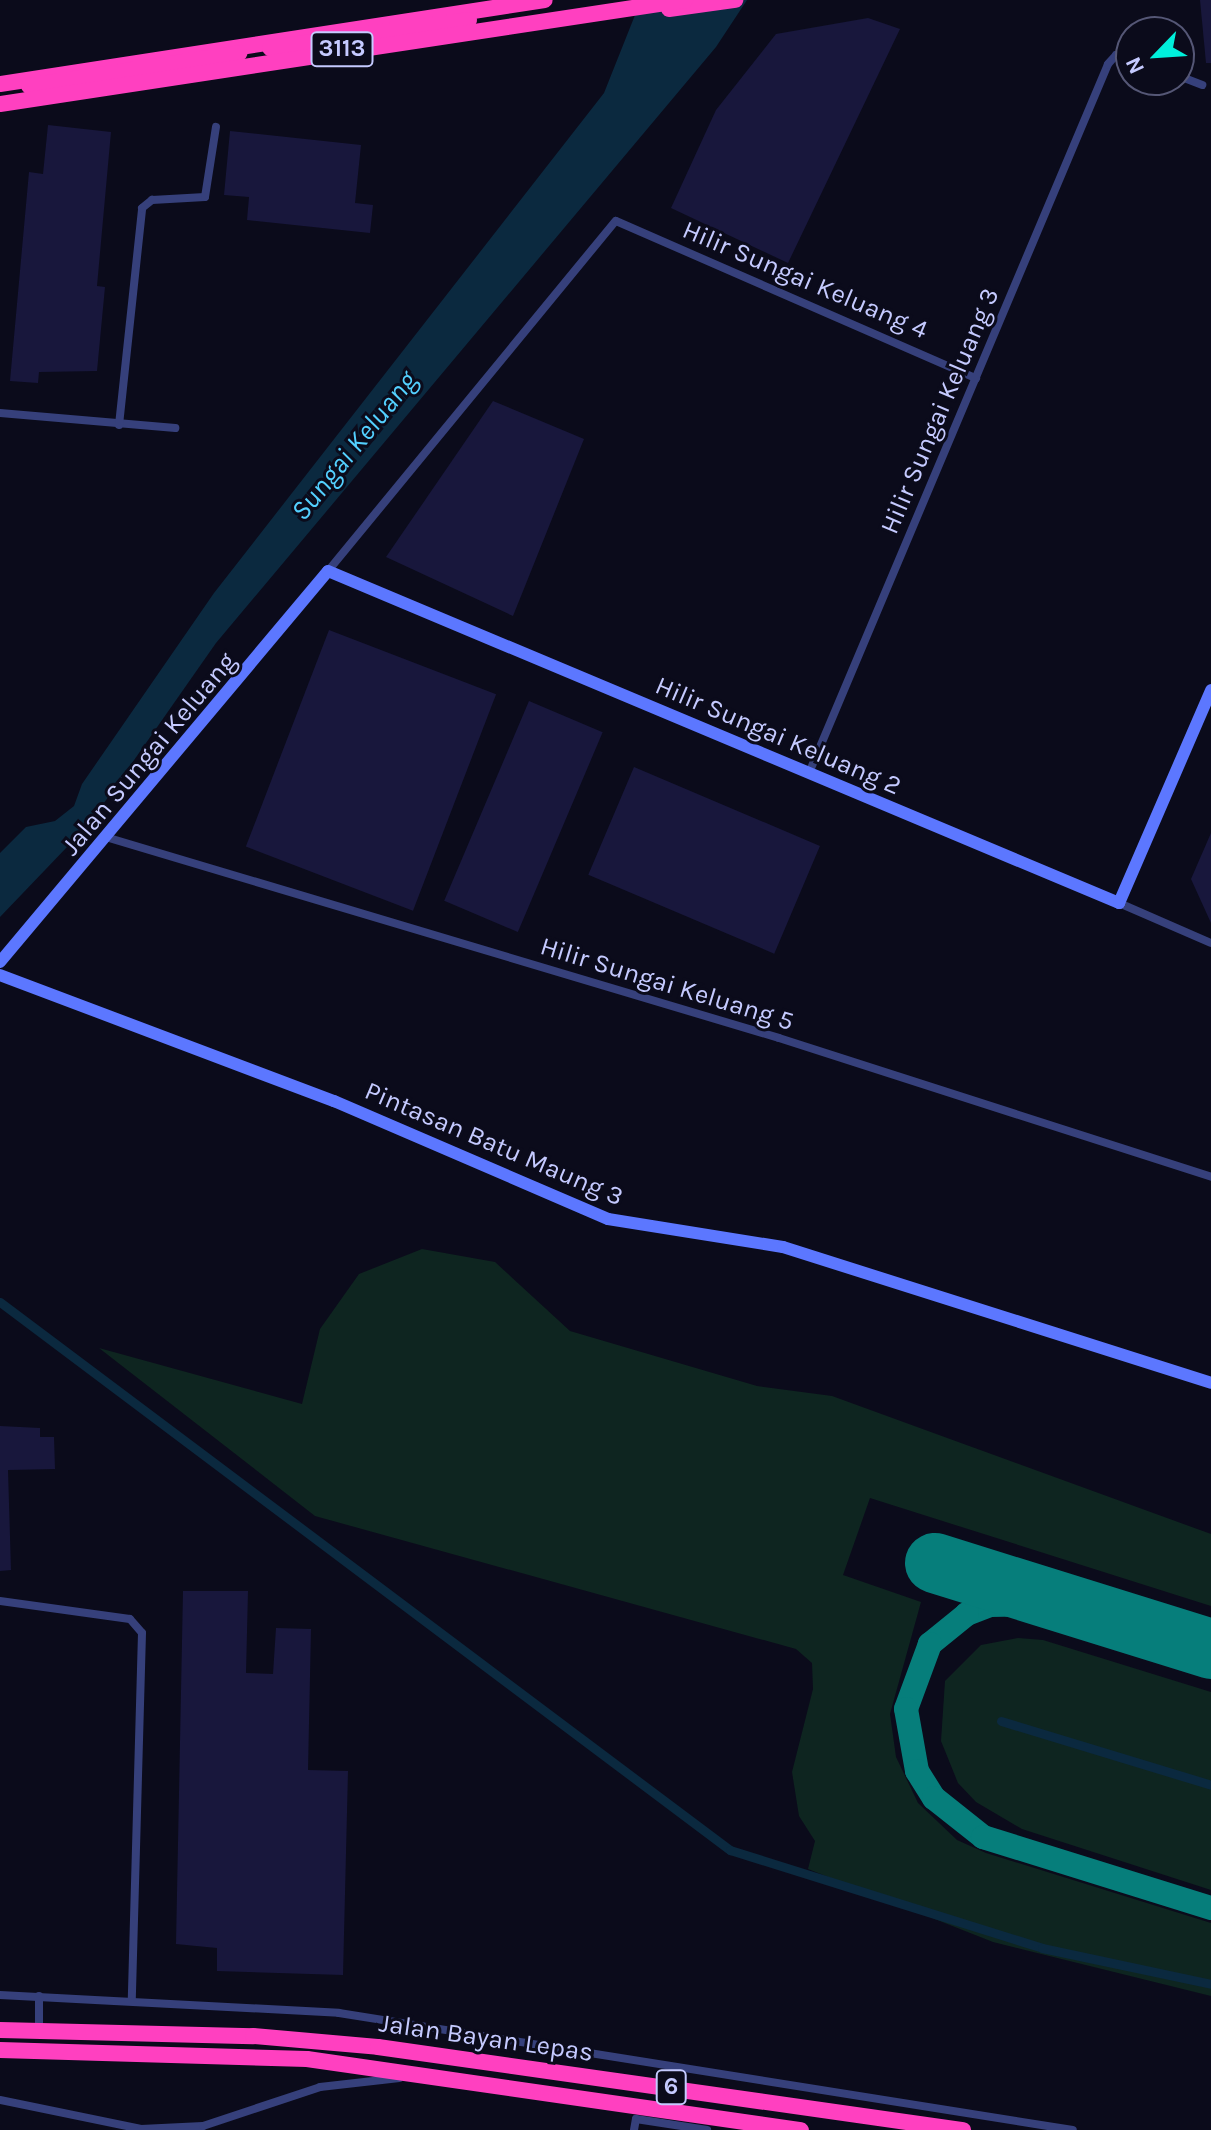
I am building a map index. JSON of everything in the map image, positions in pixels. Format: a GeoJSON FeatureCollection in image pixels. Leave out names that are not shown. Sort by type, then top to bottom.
{"type":"FeatureCollection","features":[{"type":"Feature","properties":{"kind":"highway","name":"3113"},"geometry":{"type":"LineString","coordinates":[[0,84],[60,72],[545,0]]}},
{"type":"Feature","properties":{"kind":"highway","name":"3113"},"geometry":{"type":"LineString","coordinates":[[0,93],[609,0]]}},
{"type":"Feature","properties":{"kind":"highway","name":"3113"},"geometry":{"type":"LineString","coordinates":[[0,104],[685,0]]}},
{"type":"Feature","properties":{"kind":"highway","name":"3113"},"geometry":{"type":"LineString","coordinates":[[0,112],[67,98],[735,0]]}},
{"type":"Feature","properties":{"kind":"highway"},"geometry":{"type":"LineString","coordinates":[[60,72],[52,86],[67,98]]}},
{"type":"Feature","properties":{"kind":"highway","name":"Jalan Bayan Lepas"},"geometry":{"type":"LineString","coordinates":[[0,2030],[378,2047],[963,2130]]}},
{"type":"Feature","properties":{"kind":"highway","name":"Jalan Bayan Lepas"},"geometry":{"type":"LineString","coordinates":[[0,2050],[213,2052],[427,2073],[801,2130]]}},
{"type":"Feature","properties":{"kind":"highway"},"geometry":{"type":"LineString","coordinates":[[874,2115],[890,2130]]}},
{"type":"Feature","properties":{"kind":"street","name":"Hilir Sungai Keluang 3"},"geometry":{"type":"LineString","coordinates":[[809,773],[1108,64],[1115,56]]}},
{"type":"Feature","properties":{"kind":"street"},"geometry":{"type":"LineString","coordinates":[[1195,82],[1202,85]]}},
{"type":"Feature","properties":{"kind":"street"},"geometry":{"type":"LineString","coordinates":[[119,425],[142,208],[152,200],[205,197],[216,127]]}},
{"type":"Feature","properties":{"kind":"street","name":"Hilir Sungai Keluang 4"},"geometry":{"type":"LineString","coordinates":[[328,571],[616,221],[976,378]]}},
{"type":"Feature","properties":{"kind":"street"},"geometry":{"type":"LineString","coordinates":[[0,413],[175,428]]}},
{"type":"Feature","properties":{"kind":"street","name":"Hilir Sungai Keluang 2"},"geometry":{"type":"LineString","coordinates":[[328,571],[1211,943]]}},
{"type":"Feature","properties":{"kind":"street","name":"Jalan Sungai Keluang"},"geometry":{"type":"LineString","coordinates":[[0,962],[109,838],[328,571]]}},
{"type":"Feature","properties":{"kind":"street"},"geometry":{"type":"LineString","coordinates":[[1119,903],[1211,690]]}},
{"type":"Feature","properties":{"kind":"street","name":"Hilir Sungai Keluang 5"},"geometry":{"type":"LineString","coordinates":[[109,838],[779,1038],[1211,1177]]}},
{"type":"Feature","properties":{"kind":"street","name":"Pintasan Batu Maung 3"},"geometry":{"type":"LineString","coordinates":[[0,975],[334,1101],[608,1219],[783,1247],[1211,1383]]}},
{"type":"Feature","properties":{"kind":"street"},"geometry":{"type":"LineString","coordinates":[[0,1601],[130,1619],[142,1633],[132,1999]]}},
{"type":"Feature","properties":{"kind":"street"},"geometry":{"type":"LineString","coordinates":[[0,1995],[132,1999],[339,2013],[1073,2130]]}},
{"type":"Feature","properties":{"kind":"street"},"geometry":{"type":"LineString","coordinates":[[39,1996],[39,2031]]}},
{"type":"Feature","properties":{"kind":"street"},"geometry":{"type":"LineString","coordinates":[[0,2100],[141,2129],[203,2126],[320,2087],[427,2073]]}},
{"type":"Feature","properties":{"kind":"street"},"geometry":{"type":"LineString","coordinates":[[634,2130],[636,2119],[707,2130]]}},
{"type":"Feature","properties":{"kind":"green space"},"geometry":{"type":"Polygon","coordinates":[[[422,1249],[495,1262],[570,1331],[757,1386],[832,1396],[1211,1534],[1211,1606],[870,1498],[843,1575],[921,1602],[890,1714],[896,1757],[918,1803],[957,1840],[986,1853],[1211,1923],[1211,1996],[993,1942],[808,1869],[815,1841],[799,1816],[792,1772],[813,1689],[812,1663],[796,1649],[315,1516],[99,1348],[302,1404],[320,1329],[359,1274],[422,1249]]]}},
{"type":"Feature","properties":{"kind":"green space"},"geometry":{"type":"Polygon","coordinates":[[[1018,1638],[1043,1640],[1211,1692],[1211,1890],[1022,1829],[976,1802],[958,1783],[941,1741],[945,1681],[981,1645],[1018,1638]]]}},
{"type":"Feature","properties":{"kind":"water","name":"Sungai Keluang"},"geometry":{"type":"Polygon","coordinates":[[[641,0],[747,0],[716,47],[216,643],[90,823],[0,917],[0,853],[26,827],[55,821],[74,806],[82,784],[214,593],[604,93],[641,0]]]}},
{"type":"Feature","properties":{"kind":"building"},"geometry":{"type":"Polygon","coordinates":[[[1200,0],[1211,0],[1211,63],[1206,63],[1200,0]]]}},
{"type":"Feature","properties":{"kind":"building"},"geometry":{"type":"Polygon","coordinates":[[[868,18],[900,29],[788,263],[671,208],[716,110],[776,34],[868,18]]]}},
{"type":"Feature","properties":{"kind":"building"},"geometry":{"type":"Polygon","coordinates":[[[48,125],[111,132],[97,286],[105,287],[97,371],[39,372],[38,383],[10,381],[29,172],[43,174],[48,125]]]}},
{"type":"Feature","properties":{"kind":"building"},"geometry":{"type":"Polygon","coordinates":[[[230,131],[361,145],[355,203],[373,205],[370,233],[247,220],[249,197],[224,195],[230,131]]]}},
{"type":"Feature","properties":{"kind":"building"},"geometry":{"type":"Polygon","coordinates":[[[493,401],[584,439],[513,616],[386,557],[493,401]]]}},
{"type":"Feature","properties":{"kind":"building"},"geometry":{"type":"Polygon","coordinates":[[[329,630],[496,694],[413,911],[246,847],[329,630]]]}},
{"type":"Feature","properties":{"kind":"building"},"geometry":{"type":"Polygon","coordinates":[[[529,701],[603,732],[518,932],[444,901],[529,701]]]}},
{"type":"Feature","properties":{"kind":"building"},"geometry":{"type":"Polygon","coordinates":[[[634,767],[820,846],[774,954],[588,875],[634,767]]]}},
{"type":"Feature","properties":{"kind":"building"},"geometry":{"type":"Polygon","coordinates":[[[1211,833],[1211,923],[1191,879],[1211,833]]]}},
{"type":"Feature","properties":{"kind":"building"},"geometry":{"type":"Polygon","coordinates":[[[0,1426],[40,1428],[40,1437],[54,1437],[55,1469],[8,1470],[11,1570],[0,1571],[0,1426]]]}},
{"type":"Feature","properties":{"kind":"building"},"geometry":{"type":"Polygon","coordinates":[[[183,1591],[248,1591],[246,1673],[273,1674],[276,1628],[311,1629],[308,1770],[348,1771],[343,1975],[217,1971],[217,1948],[176,1944],[183,1591]]]}},
{"type":"Feature","properties":{"kind":"waterway"},"geometry":{"type":"LineString","coordinates":[[0,1302],[730,1850],[1042,1948],[1211,1984]]}},
{"type":"Feature","properties":{"kind":"waterway"},"geometry":{"type":"LineString","coordinates":[[1001,1721],[1211,1785]]}},
{"type":"Feature","properties":{"kind":"taxiway"},"geometry":{"type":"LineString","coordinates":[[1069,1604],[990,1605],[967,1614],[930,1644],[906,1709],[917,1771],[934,1798],[983,1837],[1211,1908]]}},
{"type":"Feature","properties":{"kind":"runway"},"geometry":{"type":"LineString","coordinates":[[935,1563],[1211,1649]]}}]}
